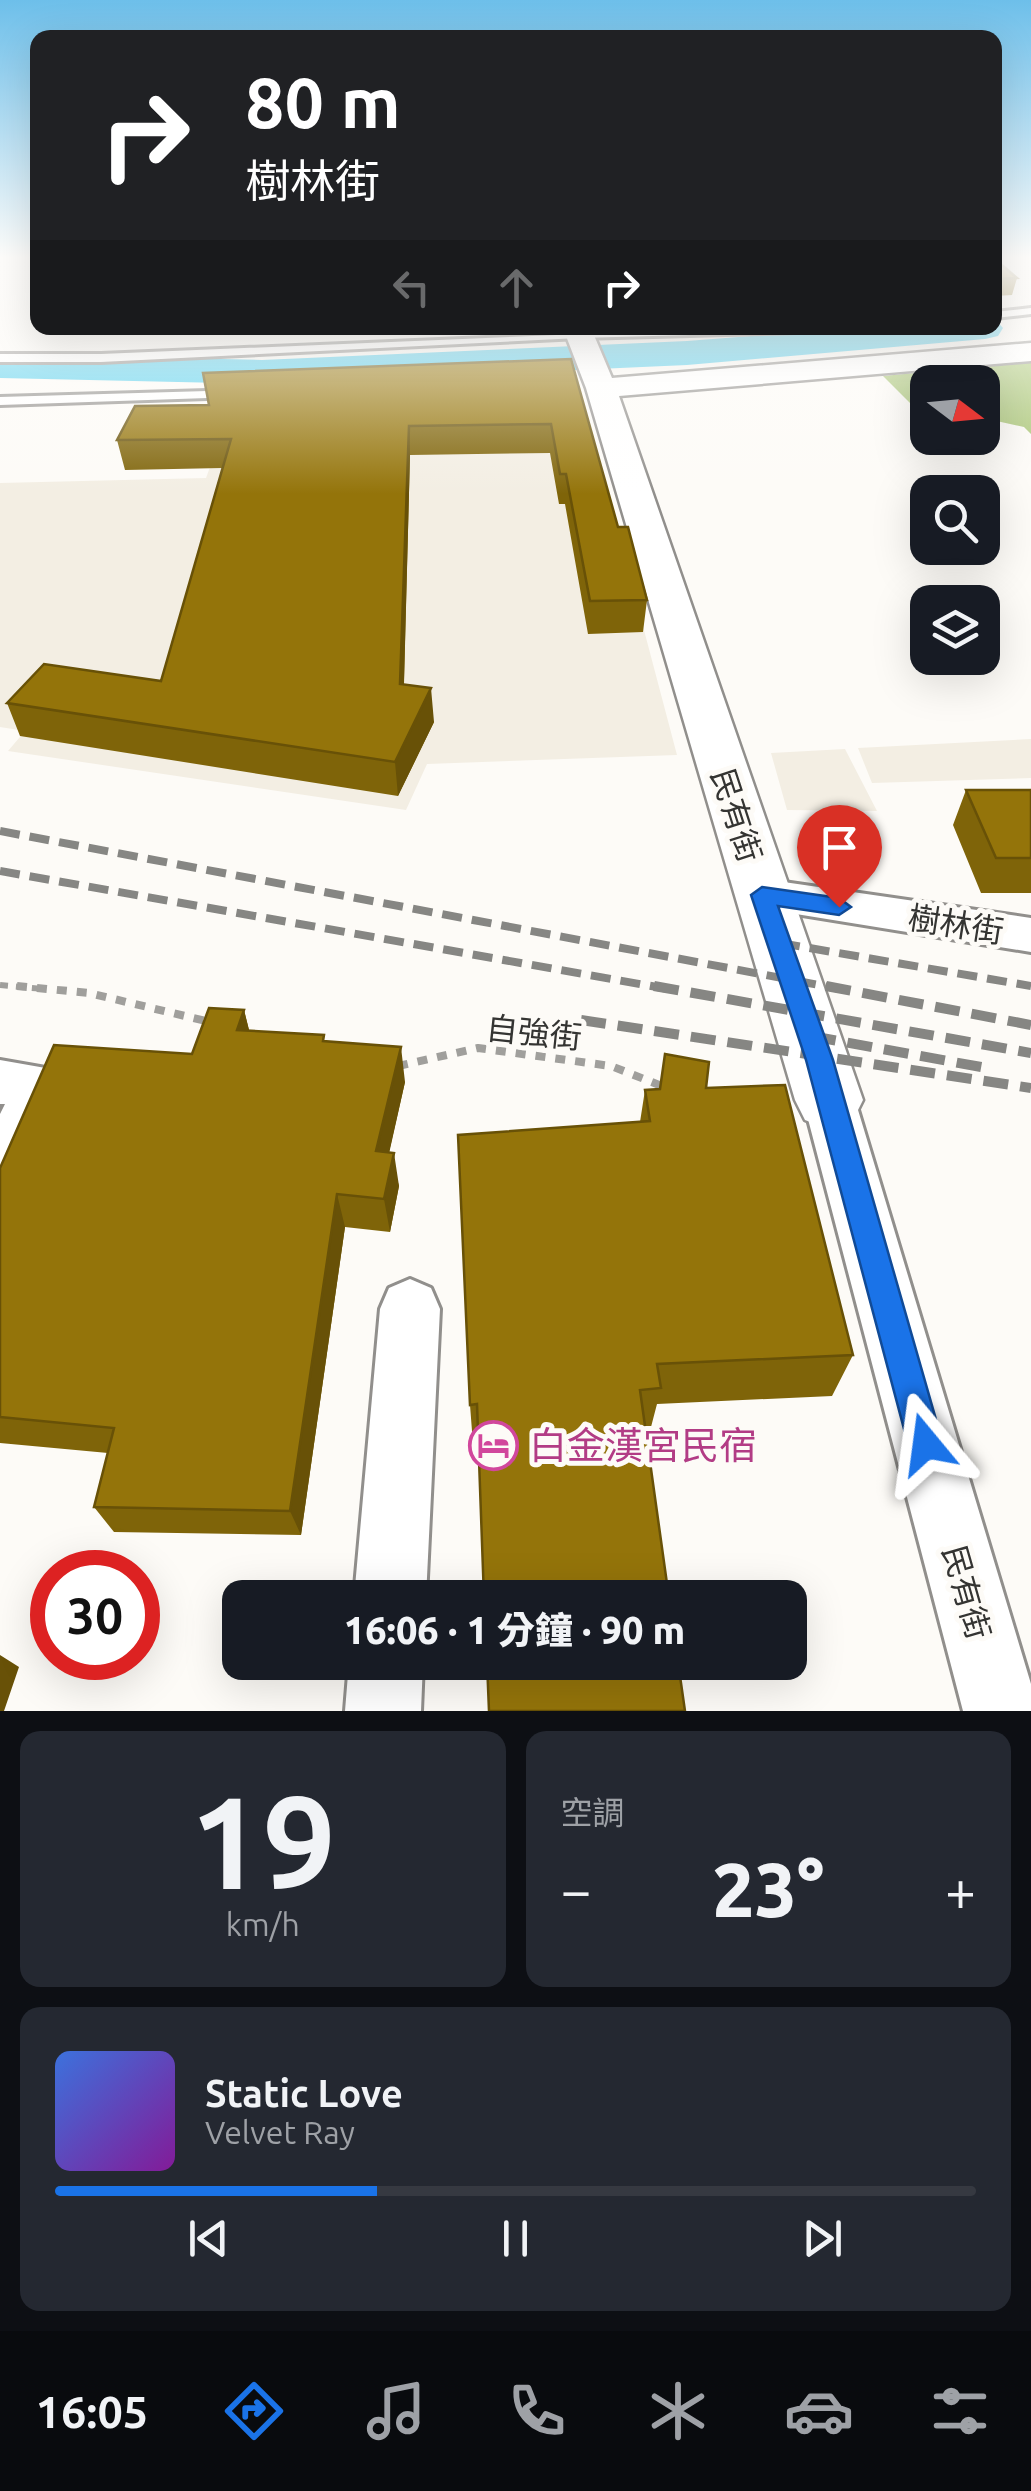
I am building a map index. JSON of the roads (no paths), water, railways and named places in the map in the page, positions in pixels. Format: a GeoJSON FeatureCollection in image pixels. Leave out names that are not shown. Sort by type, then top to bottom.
{"type":"FeatureCollection","features":[{"type":"Feature","properties":{"kind":"street"},"geometry":{"type":"LineString","coordinates":[[585,359],[1031,352]]}},
{"type":"Feature","properties":{"kind":"street","name":"民有街"},"geometry":{"type":"LineString","coordinates":[[585,359],[829,1100],[1001,1711]]}},
{"type":"Feature","properties":{"kind":"street","name":"樹林街"},"geometry":{"type":"LineString","coordinates":[[762,895],[1031,936]]}},
{"type":"Feature","properties":{"kind":"street"},"geometry":{"type":"LineString","coordinates":[[0,1176],[20,1083]]}},
{"type":"Feature","properties":{"kind":"street"},"geometry":{"type":"LineString","coordinates":[[391,1580],[410,1309]]}},
{"type":"Feature","properties":{"kind":"street"},"geometry":{"type":"LineString","coordinates":[[383,1711],[385,1680]]}},
{"type":"Feature","properties":{"kind":"lane"},"geometry":{"type":"LineString","coordinates":[[0,358],[585,359],[776,335]]}},
{"type":"Feature","properties":{"kind":"lane"},"geometry":{"type":"LineString","coordinates":[[0,401],[256,392]]}},
{"type":"Feature","properties":{"kind":"waterway"},"geometry":{"type":"LineString","coordinates":[[0,366],[262,372],[687,353],[902,335]]}},
{"type":"Feature","properties":{"kind":"railway"},"geometry":{"type":"LineString","coordinates":[[0,831],[840,989]]}},
{"type":"Feature","properties":{"kind":"railway"},"geometry":{"type":"LineString","coordinates":[[0,871],[668,989]]}},
{"type":"Feature","properties":{"kind":"railway"},"geometry":{"type":"LineString","coordinates":[[780,943],[1031,986]]}},
{"type":"Feature","properties":{"kind":"railway"},"geometry":{"type":"LineString","coordinates":[[654,986],[1031,1053]]}},
{"type":"Feature","properties":{"kind":"railway"},"geometry":{"type":"LineString","coordinates":[[826,986],[1031,1025]]}},
{"type":"Feature","properties":{"kind":"railway"},"geometry":{"type":"LineString","coordinates":[[581,1020],[1031,1088]]}},
{"type":"Feature","properties":{"kind":"railway"},"geometry":{"type":"LineString","coordinates":[[811,1036],[992,1069]]}},
{"type":"Feature","properties":{"kind":"place","name":"白金漢宮民宿"},"geometry":{"type":"Point","coordinates":[494,1445]}}]}
